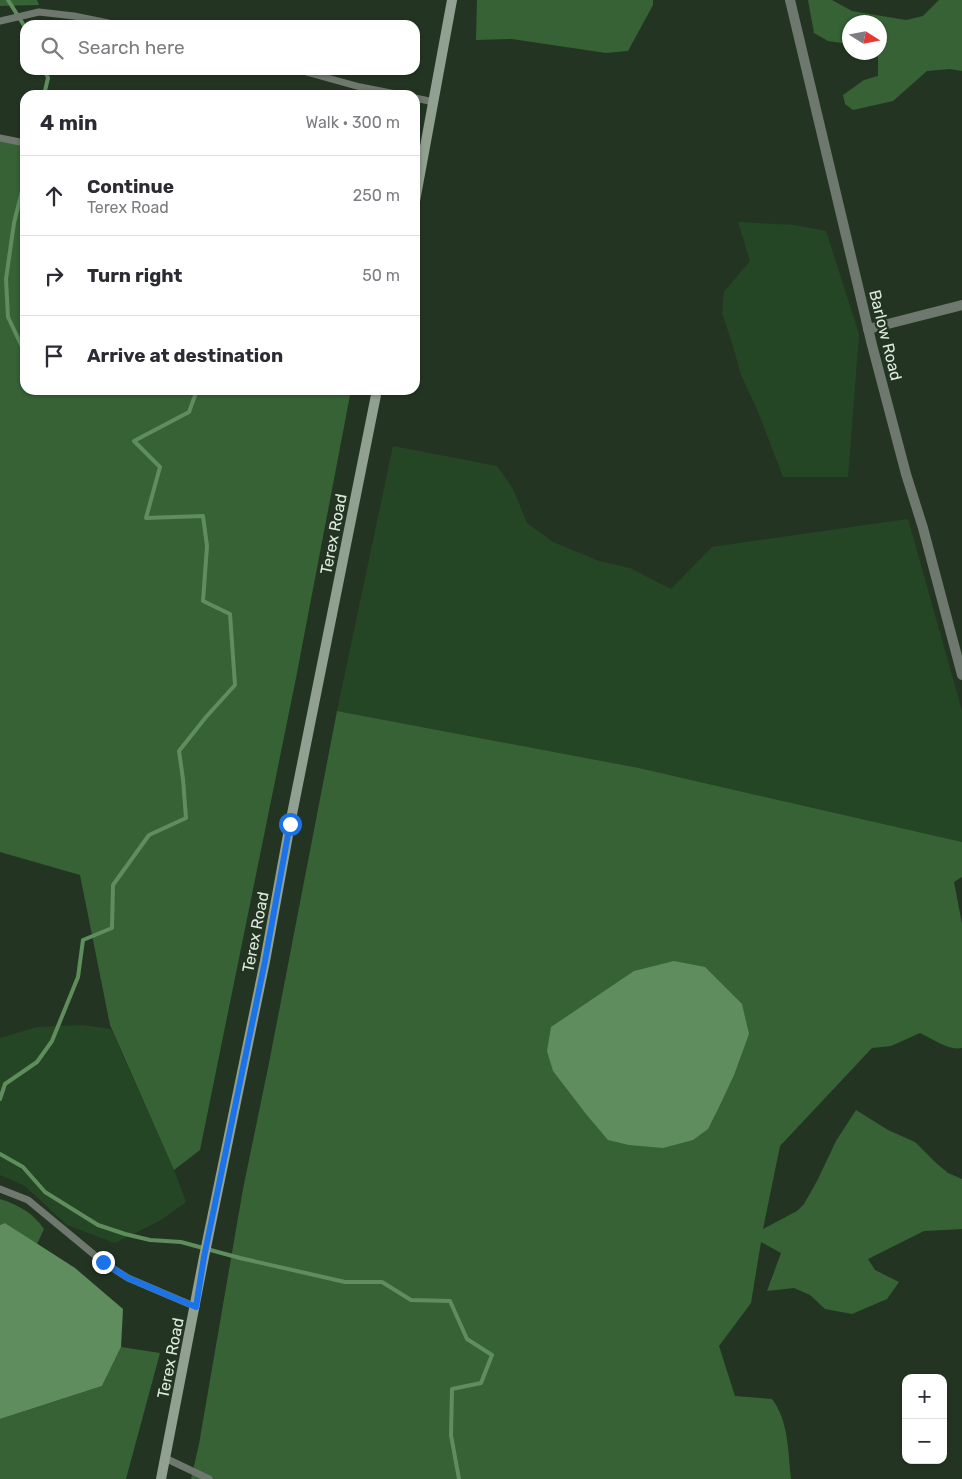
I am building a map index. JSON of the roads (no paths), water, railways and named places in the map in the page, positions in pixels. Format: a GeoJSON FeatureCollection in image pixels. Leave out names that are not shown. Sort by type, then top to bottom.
{"type":"FeatureCollection","features":[{"type":"Feature","properties":{"kind":"main road"},"geometry":{"type":"LineString","coordinates":[[420,174],[452,0]]}},
{"type":"Feature","properties":{"kind":"main road","name":"Terex Road"},"geometry":{"type":"LineString","coordinates":[[161,1479],[377,395]]}},
{"type":"Feature","properties":{"kind":"street","name":"Barlow Road"},"geometry":{"type":"LineString","coordinates":[[790,0],[868,329],[962,675]]}},
{"type":"Feature","properties":{"kind":"street"},"geometry":{"type":"LineString","coordinates":[[868,329],[962,305]]}},
{"type":"Feature","properties":{"kind":"lane"},"geometry":{"type":"LineString","coordinates":[[0,21],[39,12],[94,20]]}},
{"type":"Feature","properties":{"kind":"lane"},"geometry":{"type":"LineString","coordinates":[[316,75],[372,90]]}},
{"type":"Feature","properties":{"kind":"lane"},"geometry":{"type":"LineString","coordinates":[[420,99],[434,102]]}},
{"type":"Feature","properties":{"kind":"lane"},"geometry":{"type":"LineString","coordinates":[[0,138],[20,142]]}},
{"type":"Feature","properties":{"kind":"lane"},"geometry":{"type":"LineString","coordinates":[[0,1189],[28,1200],[103,1262],[128,1278],[196,1307]]}},
{"type":"Feature","properties":{"kind":"lane"},"geometry":{"type":"LineString","coordinates":[[165,1458],[209,1479]]}},
{"type":"Feature","properties":{"kind":"waterway"},"geometry":{"type":"LineString","coordinates":[[8,0],[21,20]]}},
{"type":"Feature","properties":{"kind":"waterway"},"geometry":{"type":"LineString","coordinates":[[45,90],[47,75]]}},
{"type":"Feature","properties":{"kind":"waterway"},"geometry":{"type":"LineString","coordinates":[[20,199],[14,223],[6,279],[8,317],[20,342]]}},
{"type":"Feature","properties":{"kind":"waterway"},"geometry":{"type":"LineString","coordinates":[[0,1099],[5,1084],[37,1062],[52,1041],[78,977],[83,940],[112,928],[113,885],[149,835],[186,818],[179,751],[235,685],[230,614],[203,601],[207,546],[203,516],[146,518],[160,467],[134,441],[189,412],[195,395]]}},
{"type":"Feature","properties":{"kind":"waterway"},"geometry":{"type":"LineString","coordinates":[[0,1154],[23,1167],[45,1192],[98,1225],[125,1234],[150,1240],[181,1242],[240,1258],[345,1282],[382,1282],[411,1300],[450,1301],[467,1339],[492,1355],[481,1383],[452,1389],[451,1435],[459,1479]]}}]}
